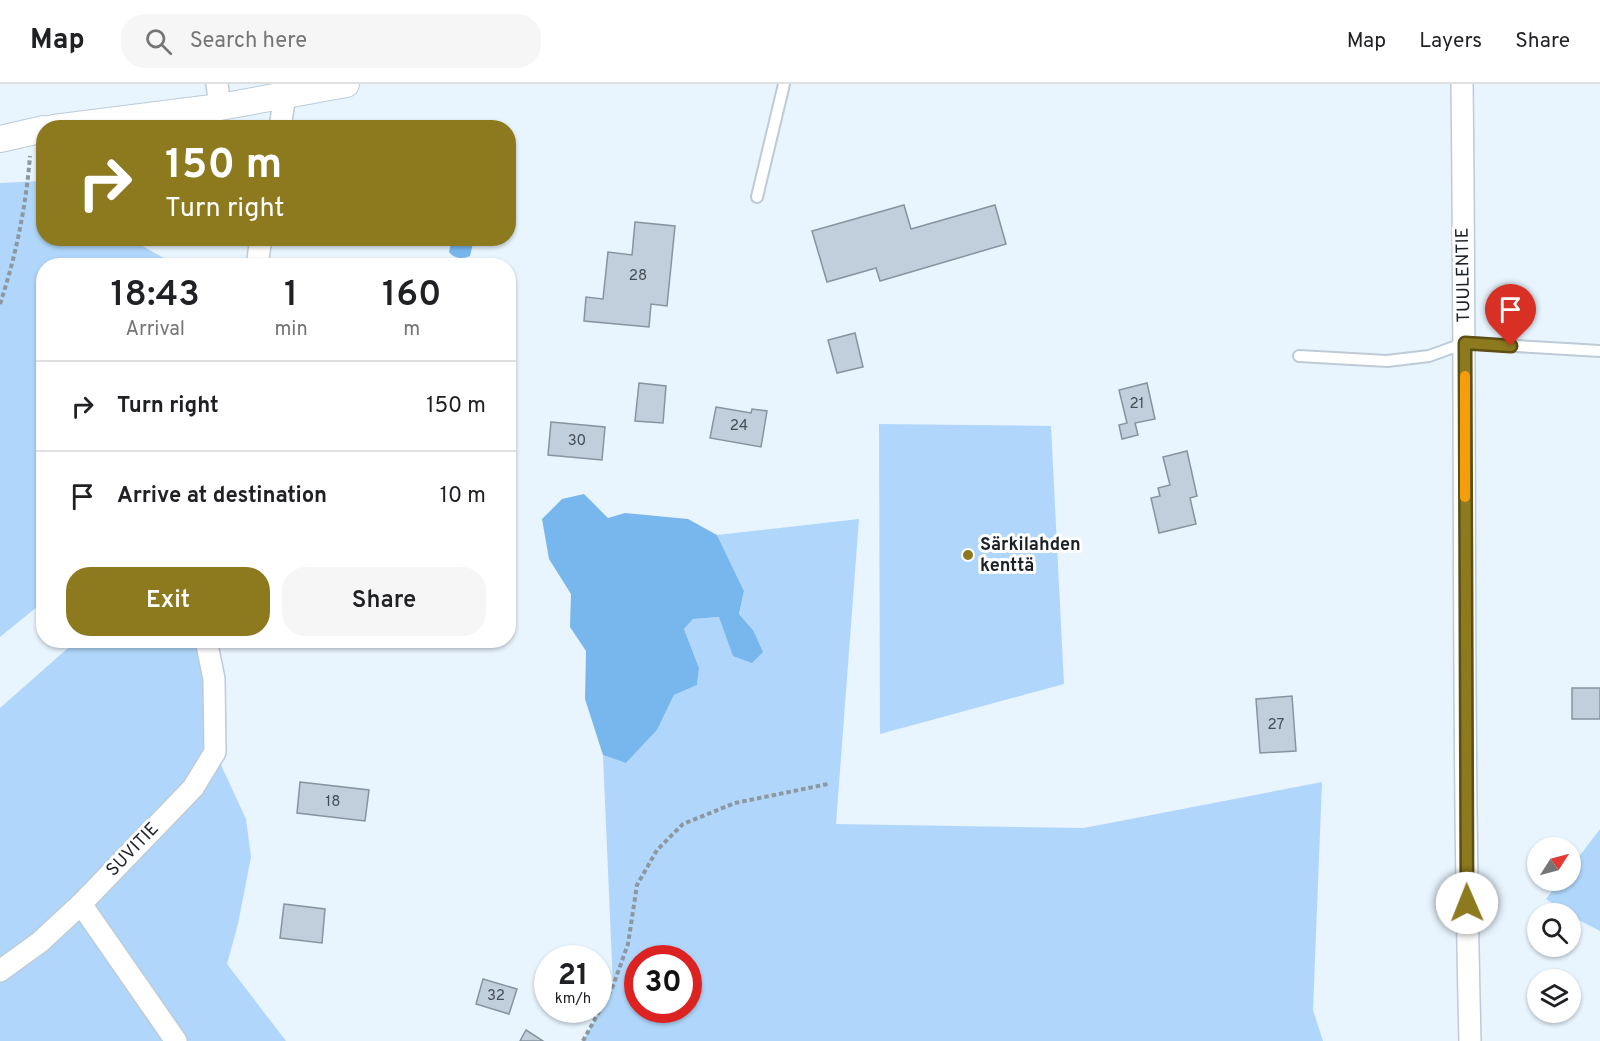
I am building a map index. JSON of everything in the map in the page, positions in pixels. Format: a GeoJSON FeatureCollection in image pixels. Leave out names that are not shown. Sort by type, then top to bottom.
{"type":"FeatureCollection","features":[{"type":"Feature","properties":{"kind":"street"},"geometry":{"type":"LineString","coordinates":[[93,120],[219,95],[285,94],[346,84]]}},
{"type":"Feature","properties":{"kind":"street","name":"TUULENTIE"},"geometry":{"type":"LineString","coordinates":[[1462,84],[1470,1041]]}},
{"type":"Feature","properties":{"kind":"street"},"geometry":{"type":"LineString","coordinates":[[280,120],[285,94]]}},
{"type":"Feature","properties":{"kind":"street"},"geometry":{"type":"LineString","coordinates":[[0,139],[36,131]]}},
{"type":"Feature","properties":{"kind":"street","name":"SUVITIE"},"geometry":{"type":"LineString","coordinates":[[0,971],[40,942],[81,904],[193,788],[215,752],[214,679],[208,648]]}},
{"type":"Feature","properties":{"kind":"street"},"geometry":{"type":"LineString","coordinates":[[81,904],[176,1041]]}},
{"type":"Feature","properties":{"kind":"lane"},"geometry":{"type":"LineString","coordinates":[[757,198],[784,84]]}},
{"type":"Feature","properties":{"kind":"lane"},"geometry":{"type":"LineString","coordinates":[[1299,356],[1387,361],[1428,356],[1465,343],[1600,351]]}},
{"type":"Feature","properties":{"kind":"path"},"geometry":{"type":"LineString","coordinates":[[0,304],[13,266],[28,182],[36,154]]}},
{"type":"Feature","properties":{"kind":"path"},"geometry":{"type":"LineString","coordinates":[[583,1041],[613,986],[628,944],[637,885],[657,849],[683,824],[735,803],[828,784]]}},
{"type":"Feature","properties":{"kind":"shaded area"},"geometry":{"type":"Polygon","coordinates":[[[36,181],[36,246],[142,246],[164,258],[36,258],[36,608],[0,637],[0,183],[36,181]]]}},
{"type":"Feature","properties":{"kind":"shaded area"},"geometry":{"type":"Polygon","coordinates":[[[450,246],[472,246],[470,256],[464,258],[453,256],[449,252],[450,246]]]}},
{"type":"Feature","properties":{"kind":"shaded area","name":"Särkilahden kenttä"},"geometry":{"type":"Polygon","coordinates":[[[879,424],[1051,426],[1064,684],[880,734],[879,424]]]}},
{"type":"Feature","properties":{"kind":"shaded area"},"geometry":{"type":"Polygon","coordinates":[[[584,494],[608,518],[625,513],[688,519],[717,535],[744,591],[739,614],[753,630],[763,652],[752,663],[733,656],[719,617],[693,619],[684,629],[699,668],[697,685],[674,695],[657,730],[626,763],[603,755],[585,699],[586,651],[570,627],[571,594],[549,559],[542,519],[562,499],[584,494]]]}},
{"type":"Feature","properties":{"kind":"shaded area"},"geometry":{"type":"Polygon","coordinates":[[[859,519],[836,824],[1084,828],[1322,782],[1313,1010],[1323,1041],[583,1041],[593,1023],[612,1023],[612,945],[603,755],[626,763],[657,730],[674,695],[697,685],[699,668],[684,629],[693,619],[719,617],[753,630],[739,614],[744,591],[717,535],[859,519]]]}},
{"type":"Feature","properties":{"kind":"shaded area"},"geometry":{"type":"Polygon","coordinates":[[[68,648],[207,648],[215,752],[246,819],[251,857],[238,924],[227,964],[286,1041],[0,1041],[0,708],[68,648]]]}},
{"type":"Feature","properties":{"kind":"shaded area"},"geometry":{"type":"Polygon","coordinates":[[[1600,829],[1600,931],[1581,921],[1581,903],[1552,903],[1546,899],[1552,891],[1581,891],[1581,854],[1600,829]]]}},
{"type":"Feature","properties":{"kind":"building"},"geometry":{"type":"Polygon","coordinates":[[[904,205],[911,229],[995,205],[1006,244],[880,281],[876,268],[827,282],[812,231],[904,205]]]}},
{"type":"Feature","properties":{"kind":"building"},"geometry":{"type":"Polygon","coordinates":[[[635,222],[675,226],[667,306],[651,304],[649,327],[584,321],[586,297],[603,299],[608,252],[632,255],[635,222]]]}},
{"type":"Feature","properties":{"kind":"building"},"geometry":{"type":"Polygon","coordinates":[[[855,333],[863,367],[837,373],[828,340],[855,333]]]}},
{"type":"Feature","properties":{"kind":"building"},"geometry":{"type":"Polygon","coordinates":[[[639,383],[666,386],[663,423],[635,421],[639,383]]]}},
{"type":"Feature","properties":{"kind":"building"},"geometry":{"type":"Polygon","coordinates":[[[1147,383],[1155,419],[1135,423],[1138,435],[1122,439],[1119,425],[1127,423],[1119,390],[1147,383]]]}},
{"type":"Feature","properties":{"kind":"building"},"geometry":{"type":"Polygon","coordinates":[[[716,407],[751,413],[752,409],[767,411],[761,447],[710,438],[716,407]]]}},
{"type":"Feature","properties":{"kind":"building"},"geometry":{"type":"Polygon","coordinates":[[[551,422],[605,427],[602,460],[548,455],[551,422]]]}},
{"type":"Feature","properties":{"kind":"building"},"geometry":{"type":"Polygon","coordinates":[[[1187,451],[1197,496],[1190,498],[1196,524],[1159,533],[1151,498],[1160,496],[1158,488],[1170,485],[1163,457],[1187,451]]]}},
{"type":"Feature","properties":{"kind":"building"},"geometry":{"type":"Polygon","coordinates":[[[1572,688],[1600,688],[1600,719],[1572,719],[1572,688]]]}},
{"type":"Feature","properties":{"kind":"building"},"geometry":{"type":"Polygon","coordinates":[[[1292,696],[1296,751],[1260,753],[1256,699],[1292,696]]]}},
{"type":"Feature","properties":{"kind":"building"},"geometry":{"type":"Polygon","coordinates":[[[300,782],[369,790],[365,821],[297,813],[300,782]]]}},
{"type":"Feature","properties":{"kind":"building"},"geometry":{"type":"Polygon","coordinates":[[[284,904],[325,909],[322,943],[280,938],[284,904]]]}},
{"type":"Feature","properties":{"kind":"building"},"geometry":{"type":"Polygon","coordinates":[[[483,979],[517,989],[509,1014],[476,1004],[483,979]]]}},
{"type":"Feature","properties":{"kind":"building"},"geometry":{"type":"Polygon","coordinates":[[[526,1030],[543,1041],[520,1041],[526,1030]]]}},
{"type":"Feature","properties":{"kind":"slow traffic"},"geometry":{"type":"LineString","coordinates":[[1465,376],[1465,497]]}},
{"type":"Feature","properties":{"kind":"place","name":"Särkilahden kenttä"},"geometry":{"type":"Point","coordinates":[968,555]}},
{"type":"Feature","properties":{"kind":"route"},"geometry":{"type":"LineString","coordinates":[[1467,903],[1465,343],[1511,346]]}}]}
